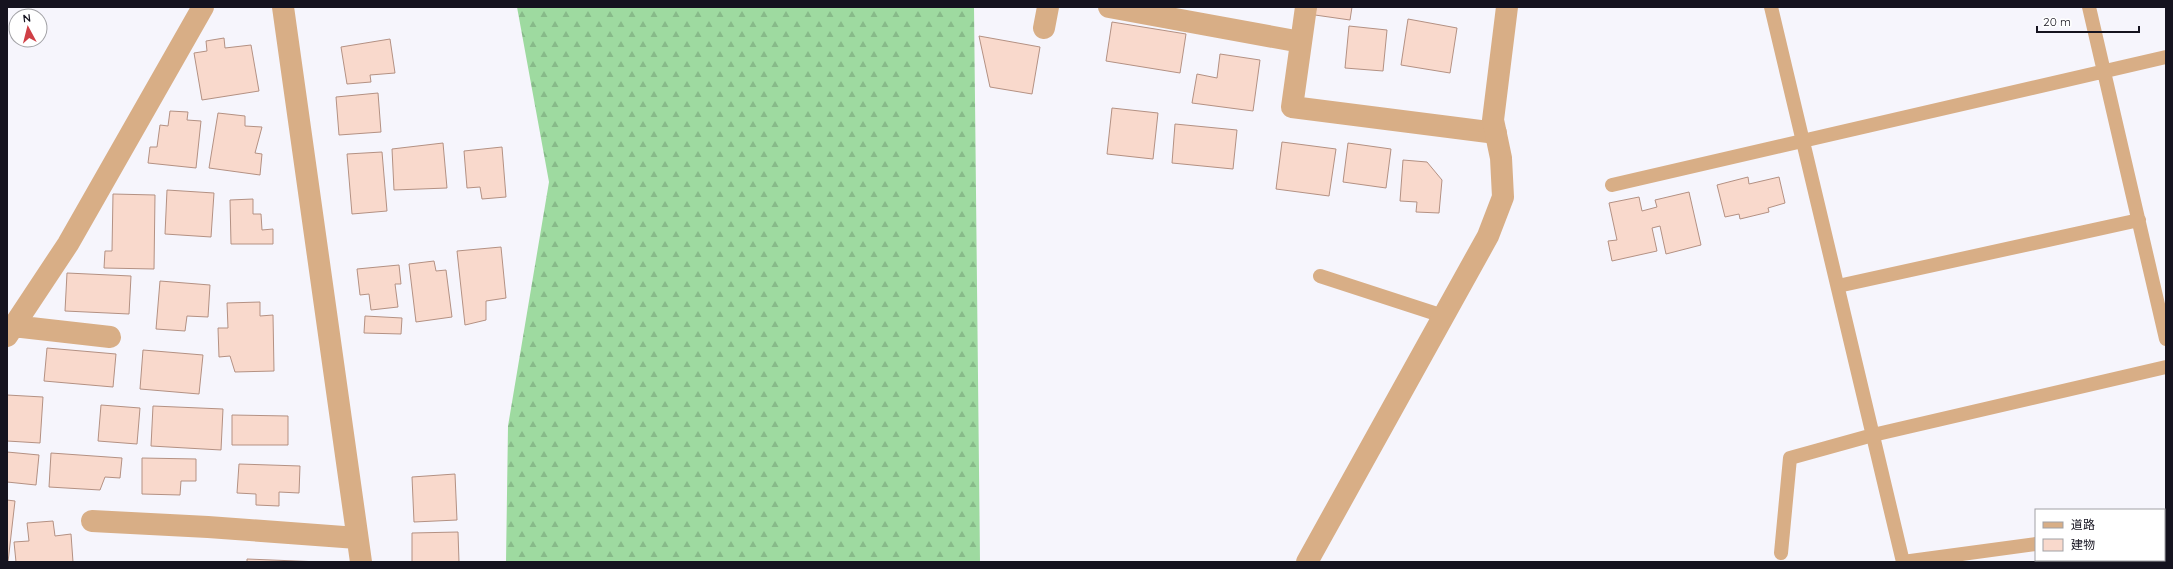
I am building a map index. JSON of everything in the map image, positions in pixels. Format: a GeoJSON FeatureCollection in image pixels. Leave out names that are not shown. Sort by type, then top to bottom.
{"type":"FeatureCollection","features":[{"type":"Feature","properties":{"kind":"street"},"geometry":{"type":"LineString","coordinates":[[10,331],[68,244],[203,7]]}},
{"type":"Feature","properties":{"kind":"street"},"geometry":{"type":"LineString","coordinates":[[283,7],[361,562]]}},
{"type":"Feature","properties":{"kind":"street"},"geometry":{"type":"LineString","coordinates":[[1109,7],[1301,42]]}},
{"type":"Feature","properties":{"kind":"street"},"geometry":{"type":"LineString","coordinates":[[1306,7],[1292,107],[1496,133]]}},
{"type":"Feature","properties":{"kind":"street"},"geometry":{"type":"LineString","coordinates":[[1307,562],[1488,236],[1504,197],[1502,158],[1493,120],[1507,7]]}},
{"type":"Feature","properties":{"kind":"street"},"geometry":{"type":"LineString","coordinates":[[10,331],[110,336]]}},
{"type":"Feature","properties":{"kind":"street"},"geometry":{"type":"LineString","coordinates":[[92,521],[208,527],[358,538]]}},
{"type":"Feature","properties":{"kind":"lane"},"geometry":{"type":"LineString","coordinates":[[1771,7],[1903,562],[2035,544]]}},
{"type":"Feature","properties":{"kind":"lane"},"geometry":{"type":"LineString","coordinates":[[2089,7],[2166,340]]}},
{"type":"Feature","properties":{"kind":"lane"},"geometry":{"type":"LineString","coordinates":[[1612,185],[2166,57]]}},
{"type":"Feature","properties":{"kind":"lane"},"geometry":{"type":"LineString","coordinates":[[1838,286],[2139,220]]}},
{"type":"Feature","properties":{"kind":"lane"},"geometry":{"type":"LineString","coordinates":[[1320,276],[1443,316]]}},
{"type":"Feature","properties":{"kind":"lane"},"geometry":{"type":"LineString","coordinates":[[1782,553],[1790,458],[1873,435],[2166,367]]}},
{"type":"Feature","properties":{"kind":"green space"},"geometry":{"type":"Polygon","coordinates":[[[517,7],[974,7],[980,562],[506,562],[508,426],[549,182],[517,7]]]}},
{"type":"Feature","properties":{"kind":"building"},"geometry":{"type":"Polygon","coordinates":[[[1316,7],[1352,7],[1350,20],[1315,15],[1316,7]]]}},
{"type":"Feature","properties":{"kind":"building"},"geometry":{"type":"Polygon","coordinates":[[[1408,19],[1457,28],[1450,73],[1401,65],[1408,19]]]}},
{"type":"Feature","properties":{"kind":"building"},"geometry":{"type":"Polygon","coordinates":[[[1112,22],[1186,34],[1180,73],[1106,61],[1112,22]]]}},
{"type":"Feature","properties":{"kind":"building"},"geometry":{"type":"Polygon","coordinates":[[[1349,26],[1387,30],[1383,71],[1345,68],[1349,26]]]}},
{"type":"Feature","properties":{"kind":"building"},"geometry":{"type":"Polygon","coordinates":[[[979,36],[1040,47],[1032,94],[990,87],[979,36]]]}},
{"type":"Feature","properties":{"kind":"building"},"geometry":{"type":"Polygon","coordinates":[[[224,38],[225,48],[251,45],[259,91],[202,100],[194,53],[207,51],[206,41],[224,38]]]}},
{"type":"Feature","properties":{"kind":"building"},"geometry":{"type":"Polygon","coordinates":[[[390,39],[395,73],[370,75],[371,82],[347,84],[341,47],[390,39]]]}},
{"type":"Feature","properties":{"kind":"building"},"geometry":{"type":"Polygon","coordinates":[[[1220,54],[1260,60],[1253,111],[1192,103],[1197,74],[1217,78],[1220,54]]]}},
{"type":"Feature","properties":{"kind":"building"},"geometry":{"type":"Polygon","coordinates":[[[378,93],[381,132],[339,135],[336,97],[378,93]]]}},
{"type":"Feature","properties":{"kind":"building"},"geometry":{"type":"Polygon","coordinates":[[[1112,108],[1158,113],[1153,159],[1107,154],[1112,108]]]}},
{"type":"Feature","properties":{"kind":"building"},"geometry":{"type":"Polygon","coordinates":[[[170,111],[188,112],[187,120],[201,121],[196,168],[148,163],[150,147],[157,147],[160,125],[168,126],[170,111]]]}},
{"type":"Feature","properties":{"kind":"building"},"geometry":{"type":"Polygon","coordinates":[[[218,113],[245,116],[245,126],[262,127],[255,153],[262,154],[260,175],[209,168],[218,113]]]}},
{"type":"Feature","properties":{"kind":"building"},"geometry":{"type":"Polygon","coordinates":[[[1175,124],[1237,130],[1233,169],[1172,163],[1175,124]]]}},
{"type":"Feature","properties":{"kind":"building"},"geometry":{"type":"Polygon","coordinates":[[[1282,142],[1336,149],[1329,196],[1276,189],[1282,142]]]}},
{"type":"Feature","properties":{"kind":"building"},"geometry":{"type":"Polygon","coordinates":[[[443,143],[447,188],[394,190],[392,149],[443,143]]]}},
{"type":"Feature","properties":{"kind":"building"},"geometry":{"type":"Polygon","coordinates":[[[1348,143],[1391,149],[1386,188],[1343,182],[1348,143]]]}},
{"type":"Feature","properties":{"kind":"building"},"geometry":{"type":"Polygon","coordinates":[[[502,147],[506,197],[482,199],[480,187],[467,188],[464,151],[502,147]]]}},
{"type":"Feature","properties":{"kind":"building"},"geometry":{"type":"Polygon","coordinates":[[[382,152],[387,211],[352,214],[347,154],[382,152]]]}},
{"type":"Feature","properties":{"kind":"building"},"geometry":{"type":"Polygon","coordinates":[[[1403,160],[1427,162],[1442,180],[1439,213],[1416,212],[1417,202],[1400,201],[1403,160]]]}},
{"type":"Feature","properties":{"kind":"building"},"geometry":{"type":"Polygon","coordinates":[[[1748,177],[1749,184],[1779,177],[1785,203],[1768,208],[1769,212],[1740,219],[1739,214],[1725,217],[1717,185],[1748,177]]]}},
{"type":"Feature","properties":{"kind":"building"},"geometry":{"type":"Polygon","coordinates":[[[167,190],[214,193],[211,237],[165,234],[167,190]]]}},
{"type":"Feature","properties":{"kind":"building"},"geometry":{"type":"Polygon","coordinates":[[[1689,192],[1701,245],[1666,254],[1660,226],[1652,228],[1657,251],[1612,261],[1608,241],[1617,240],[1609,203],[1639,197],[1642,211],[1657,207],[1655,200],[1689,192]]]}},
{"type":"Feature","properties":{"kind":"building"},"geometry":{"type":"Polygon","coordinates":[[[113,194],[155,195],[154,269],[104,268],[105,251],[112,251],[113,194]]]}},
{"type":"Feature","properties":{"kind":"building"},"geometry":{"type":"Polygon","coordinates":[[[253,199],[253,214],[261,214],[262,230],[273,229],[273,244],[231,244],[230,200],[253,199]]]}},
{"type":"Feature","properties":{"kind":"building"},"geometry":{"type":"Polygon","coordinates":[[[501,247],[506,298],[486,301],[486,320],[465,325],[457,251],[501,247]]]}},
{"type":"Feature","properties":{"kind":"building"},"geometry":{"type":"Polygon","coordinates":[[[434,261],[436,271],[446,270],[452,317],[416,322],[409,264],[434,261]]]}},
{"type":"Feature","properties":{"kind":"building"},"geometry":{"type":"Polygon","coordinates":[[[399,265],[401,284],[395,284],[398,307],[371,310],[369,294],[360,295],[357,269],[399,265]]]}},
{"type":"Feature","properties":{"kind":"building"},"geometry":{"type":"Polygon","coordinates":[[[67,273],[131,276],[129,314],[65,311],[67,273]]]}},
{"type":"Feature","properties":{"kind":"building"},"geometry":{"type":"Polygon","coordinates":[[[160,281],[210,285],[208,317],[187,316],[185,331],[156,329],[160,281]]]}},
{"type":"Feature","properties":{"kind":"building"},"geometry":{"type":"Polygon","coordinates":[[[260,302],[260,316],[273,315],[274,371],[235,372],[230,356],[219,357],[218,328],[228,328],[227,303],[260,302]]]}},
{"type":"Feature","properties":{"kind":"building"},"geometry":{"type":"Polygon","coordinates":[[[365,316],[402,318],[401,334],[364,333],[365,316]]]}},
{"type":"Feature","properties":{"kind":"building"},"geometry":{"type":"Polygon","coordinates":[[[47,348],[116,354],[113,387],[44,381],[47,348]]]}},
{"type":"Feature","properties":{"kind":"building"},"geometry":{"type":"Polygon","coordinates":[[[143,350],[203,355],[199,394],[140,389],[143,350]]]}},
{"type":"Feature","properties":{"kind":"building"},"geometry":{"type":"Polygon","coordinates":[[[7,395],[43,397],[40,443],[7,441],[7,395]]]}},
{"type":"Feature","properties":{"kind":"building"},"geometry":{"type":"Polygon","coordinates":[[[101,405],[140,408],[137,444],[98,441],[101,405]]]}},
{"type":"Feature","properties":{"kind":"building"},"geometry":{"type":"Polygon","coordinates":[[[153,406],[223,409],[221,450],[151,446],[153,406]]]}},
{"type":"Feature","properties":{"kind":"building"},"geometry":{"type":"Polygon","coordinates":[[[232,415],[288,416],[288,445],[232,445],[232,415]]]}},
{"type":"Feature","properties":{"kind":"building"},"geometry":{"type":"Polygon","coordinates":[[[7,452],[39,455],[36,485],[7,482],[7,452]]]}},
{"type":"Feature","properties":{"kind":"building"},"geometry":{"type":"Polygon","coordinates":[[[51,453],[122,458],[120,478],[105,477],[100,490],[49,487],[51,453]]]}},
{"type":"Feature","properties":{"kind":"building"},"geometry":{"type":"Polygon","coordinates":[[[142,458],[196,459],[196,481],[181,481],[180,495],[142,494],[142,458]]]}},
{"type":"Feature","properties":{"kind":"building"},"geometry":{"type":"Polygon","coordinates":[[[239,464],[300,466],[299,493],[279,492],[279,506],[256,505],[256,494],[237,493],[239,464]]]}},
{"type":"Feature","properties":{"kind":"building"},"geometry":{"type":"Polygon","coordinates":[[[455,474],[457,520],[414,522],[412,477],[455,474]]]}},
{"type":"Feature","properties":{"kind":"building"},"geometry":{"type":"Polygon","coordinates":[[[7,500],[15,501],[8,562],[7,562],[7,500]]]}},
{"type":"Feature","properties":{"kind":"building"},"geometry":{"type":"Polygon","coordinates":[[[53,521],[55,536],[71,534],[73,562],[16,562],[14,542],[29,541],[27,523],[53,521]]]}},
{"type":"Feature","properties":{"kind":"building"},"geometry":{"type":"Polygon","coordinates":[[[458,532],[459,562],[412,562],[412,533],[458,532]]]}},
{"type":"Feature","properties":{"kind":"building"},"geometry":{"type":"Polygon","coordinates":[[[247,559],[321,562],[247,562],[247,559]]]}}]}
